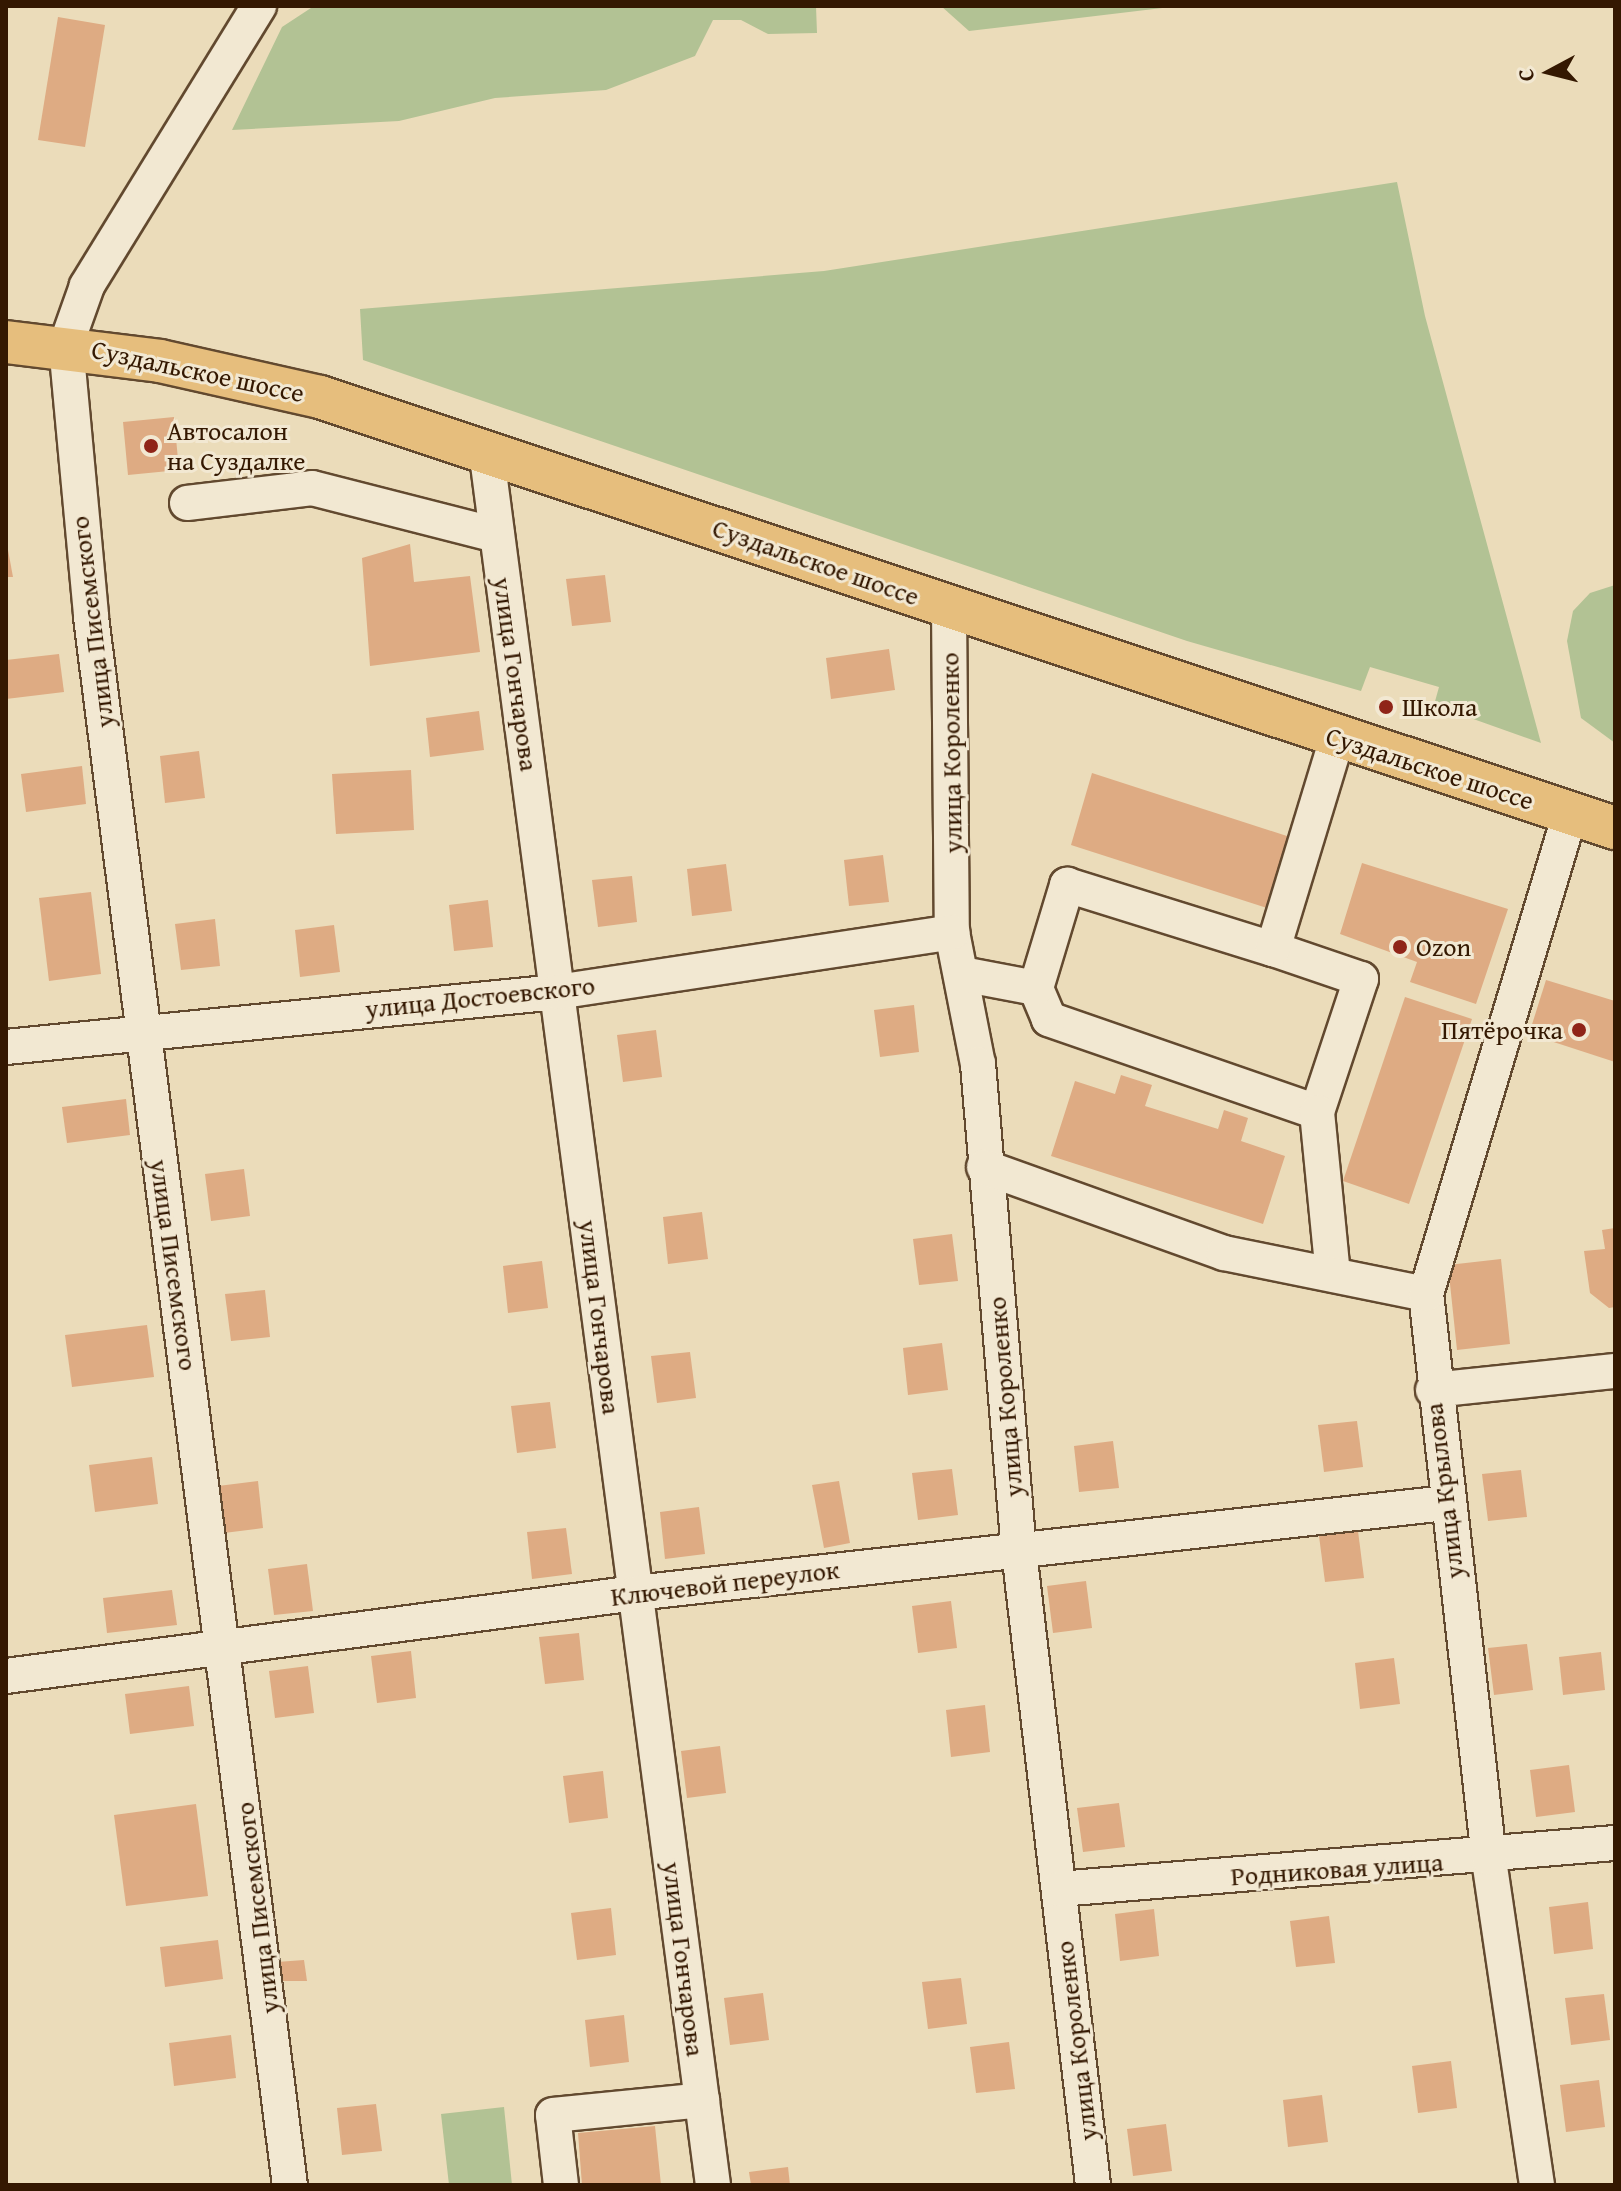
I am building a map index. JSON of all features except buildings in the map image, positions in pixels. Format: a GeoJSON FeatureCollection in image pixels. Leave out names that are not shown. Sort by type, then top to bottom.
{"type":"FeatureCollection","features":[{"type":"Feature","properties":{"kind":"main road","name":"Суздальское шоссе"},"geometry":{"type":"LineString","coordinates":[[6,342],[66,345],[320,397],[486,449],[1337,738],[1615,828]]}},
{"type":"Feature","properties":{"kind":"street"},"geometry":{"type":"LineString","coordinates":[[66,345],[87,286],[259,6]]}},
{"type":"Feature","properties":{"kind":"street","name":"улица Писемского"},"geometry":{"type":"LineString","coordinates":[[66,345],[142,1030],[226,1649],[290,2185]]}},
{"type":"Feature","properties":{"kind":"street","name":"улица Гончарова"},"geometry":{"type":"LineString","coordinates":[[486,449],[713,2185]]}},
{"type":"Feature","properties":{"kind":"street"},"geometry":{"type":"LineString","coordinates":[[187,503],[312,488],[497,535]]}},
{"type":"Feature","properties":{"kind":"street","name":"улица Короленко"},"geometry":{"type":"LineString","coordinates":[[949,607],[952,932],[978,1064],[984,1167],[1019,1551],[1093,2185]]}},
{"type":"Feature","properties":{"kind":"street"},"geometry":{"type":"LineString","coordinates":[[1273,949],[1337,738]]}},
{"type":"Feature","properties":{"kind":"street","name":"улица Крылова"},"geometry":{"type":"LineString","coordinates":[[1537,2185],[1489,1858],[1433,1390],[1426,1294],[1570,814]]}},
{"type":"Feature","properties":{"kind":"street"},"geometry":{"type":"LineString","coordinates":[[1317,1112],[1049,1019],[1036,988],[1067,885],[1361,979],[1317,1112],[1333,1274]]}},
{"type":"Feature","properties":{"kind":"street","name":"улица Достоевского"},"geometry":{"type":"LineString","coordinates":[[6,1047],[142,1030],[557,992],[952,932]]}},
{"type":"Feature","properties":{"kind":"street"},"geometry":{"type":"LineString","coordinates":[[962,974],[1036,988]]}},
{"type":"Feature","properties":{"kind":"street"},"geometry":{"type":"LineString","coordinates":[[984,1167],[1224,1253],[1426,1294]]}},
{"type":"Feature","properties":{"kind":"street"},"geometry":{"type":"LineString","coordinates":[[1433,1390],[1615,1371]]}},
{"type":"Feature","properties":{"kind":"street","name":"Ключевой переулок"},"geometry":{"type":"LineString","coordinates":[[6,1676],[636,1593],[1446,1503]]}},
{"type":"Feature","properties":{"kind":"street","name":"Родниковая улица"},"geometry":{"type":"LineString","coordinates":[[1059,1889],[1489,1858],[1615,1843]]}},
{"type":"Feature","properties":{"kind":"street"},"geometry":{"type":"LineString","coordinates":[[561,2185],[553,2115],[702,2100]]}},
{"type":"Feature","properties":{"kind":"green space"},"geometry":{"type":"Polygon","coordinates":[[[314,6],[816,6],[817,33],[768,34],[741,20],[713,20],[695,56],[606,90],[495,98],[399,121],[232,130],[282,27],[314,6]]]}},
{"type":"Feature","properties":{"kind":"green space"},"geometry":{"type":"Polygon","coordinates":[[[941,6],[1179,6],[969,31],[941,6]]]}},
{"type":"Feature","properties":{"kind":"green space"},"geometry":{"type":"Polygon","coordinates":[[[1397,182],[1425,316],[1541,743],[1434,705],[1439,687],[1370,667],[1361,691],[1187,641],[363,360],[360,309],[824,271],[1397,182]]]}},
{"type":"Feature","properties":{"kind":"green space"},"geometry":{"type":"Polygon","coordinates":[[[1615,585],[1615,743],[1581,718],[1567,641],[1573,611],[1590,593],[1615,585]]]}},
{"type":"Feature","properties":{"kind":"green space"},"geometry":{"type":"Polygon","coordinates":[[[504,2107],[512,2185],[449,2185],[441,2114],[504,2107]]]}},
{"type":"Feature","properties":{"kind":"place","name":"Автосалон на Суздалке"},"geometry":{"type":"Point","coordinates":[151,446]}},
{"type":"Feature","properties":{"kind":"place","name":"Школа"},"geometry":{"type":"Point","coordinates":[1386,707]}},
{"type":"Feature","properties":{"kind":"place","name":"Ozon"},"geometry":{"type":"Point","coordinates":[1400,947]}},
{"type":"Feature","properties":{"kind":"place","name":"Пятёрочка"},"geometry":{"type":"Point","coordinates":[1579,1030]}}]}
